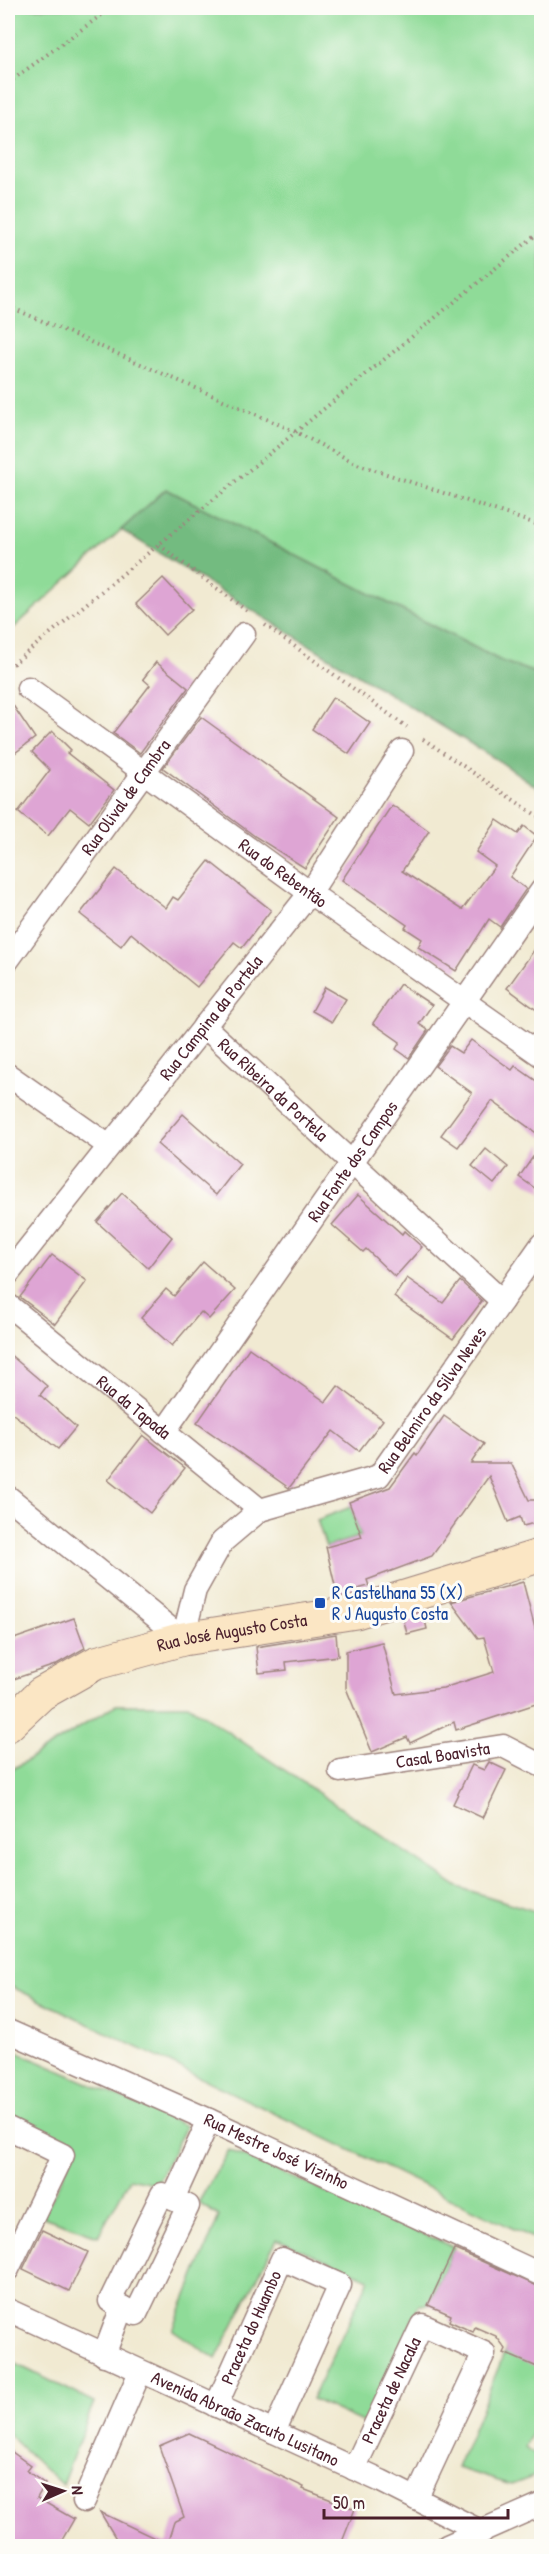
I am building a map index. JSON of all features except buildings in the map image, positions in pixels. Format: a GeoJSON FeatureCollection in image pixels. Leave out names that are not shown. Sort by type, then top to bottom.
{"type":"FeatureCollection","features":[{"type":"Feature","properties":{"kind":"street","name":"Rua Olival de Cambra"},"geometry":{"type":"LineString","coordinates":[[8,960],[251,622]]}},
{"type":"Feature","properties":{"kind":"street","name":"Rua do Rebentão"},"geometry":{"type":"LineString","coordinates":[[28,688],[310,893],[542,1056]]}},
{"type":"Feature","properties":{"kind":"street","name":"Rua Campina da Portela"},"geometry":{"type":"LineString","coordinates":[[8,1274],[310,893],[402,751]]}},
{"type":"Feature","properties":{"kind":"street","name":"Rua Fonte dos Campos"},"geometry":{"type":"LineString","coordinates":[[164,1432],[542,890]]}},
{"type":"Feature","properties":{"kind":"street","name":"Rua Ribeira da Portela"},"geometry":{"type":"LineString","coordinates":[[204,1026],[502,1301]]}},
{"type":"Feature","properties":{"kind":"street"},"geometry":{"type":"LineString","coordinates":[[8,1075],[109,1146]]}},
{"type":"Feature","properties":{"kind":"street","name":"Rua Belmiro da Silva Neves"},"geometry":{"type":"LineString","coordinates":[[183,1638],[195,1590],[222,1542],[260,1510],[379,1476],[542,1244]]}},
{"type":"Feature","properties":{"kind":"street","name":"Rua da Tapada"},"geometry":{"type":"LineString","coordinates":[[8,1305],[260,1510]]}},
{"type":"Feature","properties":{"kind":"street"},"geometry":{"type":"LineString","coordinates":[[8,1497],[183,1638]]}},
{"type":"Feature","properties":{"kind":"street","name":"Rua José Augusto Costa"},"geometry":{"type":"LineString","coordinates":[[8,1725],[41,1694],[96,1663],[183,1638],[356,1612],[542,1555]]}},
{"type":"Feature","properties":{"kind":"street","name":"Casal Boavista"},"geometry":{"type":"LineString","coordinates":[[340,1771],[503,1746],[542,1766]]}},
{"type":"Feature","properties":{"kind":"street","name":"Rua Mestre José Vizinho"},"geometry":{"type":"LineString","coordinates":[[8,2031],[209,2120],[542,2275]]}},
{"type":"Feature","properties":{"kind":"street"},"geometry":{"type":"LineString","coordinates":[[104,2355],[122,2307],[111,2301],[162,2194],[173,2199],[209,2120]]}},
{"type":"Feature","properties":{"kind":"street"},"geometry":{"type":"LineString","coordinates":[[8,2128],[63,2155],[8,2269]]}},
{"type":"Feature","properties":{"kind":"street","name":"Praceta do Huambo"},"geometry":{"type":"LineString","coordinates":[[216,2406],[282,2259],[291,2263],[340,2285],[274,2432]]}},
{"type":"Feature","properties":{"kind":"street","name":"Avenida Abraão Zacuto Lusitano"},"geometry":{"type":"LineString","coordinates":[[9,2317],[104,2355],[274,2432],[482,2532]]}},
{"type":"Feature","properties":{"kind":"street","name":"Praceta de Nacala"},"geometry":{"type":"LineString","coordinates":[[354,2469],[422,2325],[484,2353],[416,2499]]}},
{"type":"Feature","properties":{"kind":"street"},"geometry":{"type":"LineString","coordinates":[[84,2501],[140,2372]]}},
{"type":"Feature","properties":{"kind":"street"},"geometry":{"type":"LineString","coordinates":[[447,2547],[542,2504]]}},
{"type":"Feature","properties":{"kind":"path"},"geometry":{"type":"LineString","coordinates":[[8,83],[111,8]]}},
{"type":"Feature","properties":{"kind":"path"},"geometry":{"type":"LineString","coordinates":[[8,668],[294,431],[542,230]]}},
{"type":"Feature","properties":{"kind":"path"},"geometry":{"type":"LineString","coordinates":[[8,306],[294,431],[357,464],[542,526]]}},
{"type":"Feature","properties":{"kind":"path"},"geometry":{"type":"LineString","coordinates":[[159,545],[251,622],[542,819]]}},
{"type":"Feature","properties":{"kind":"green space"},"geometry":{"type":"Polygon","coordinates":[[[8,8],[541,8],[541,675],[501,661],[166,489],[8,633],[8,8]]]}},
{"type":"Feature","properties":{"kind":"green space"},"geometry":{"type":"Polygon","coordinates":[[[166,489],[501,661],[541,675],[541,790],[499,761],[121,530],[166,489]]]}},
{"type":"Feature","properties":{"kind":"green space"},"geometry":{"type":"Polygon","coordinates":[[[351,1507],[361,1536],[326,1547],[317,1520],[351,1507]]]}},
{"type":"Feature","properties":{"kind":"green space"},"geometry":{"type":"Polygon","coordinates":[[[116,1705],[188,1705],[458,1887],[541,1913],[541,2242],[8,1985],[8,1772],[116,1705]]]}},
{"type":"Feature","properties":{"kind":"green space"},"geometry":{"type":"Polygon","coordinates":[[[8,2048],[186,2126],[157,2184],[130,2178],[98,2236],[43,2217],[75,2150],[8,2118],[8,2048]]]}},
{"type":"Feature","properties":{"kind":"green space"},"geometry":{"type":"Polygon","coordinates":[[[229,2150],[454,2247],[428,2305],[419,2305],[366,2424],[312,2399],[369,2279],[277,2239],[216,2359],[173,2330],[219,2216],[198,2203],[229,2150]]]}},
{"type":"Feature","properties":{"kind":"green space"},"geometry":{"type":"Polygon","coordinates":[[[506,2349],[541,2368],[541,2412],[525,2448],[541,2459],[541,2474],[511,2485],[457,2468],[506,2349]]]}},
{"type":"Feature","properties":{"kind":"green space"},"geometry":{"type":"Polygon","coordinates":[[[14,2363],[94,2402],[62,2485],[8,2434],[8,2379],[14,2363]]]}},
{"type":"Feature","properties":{"kind":"place","name":"R Castelhana 55 (X) R J Augusto Costa"},"geometry":{"type":"Point","coordinates":[320,1603]}}]}
